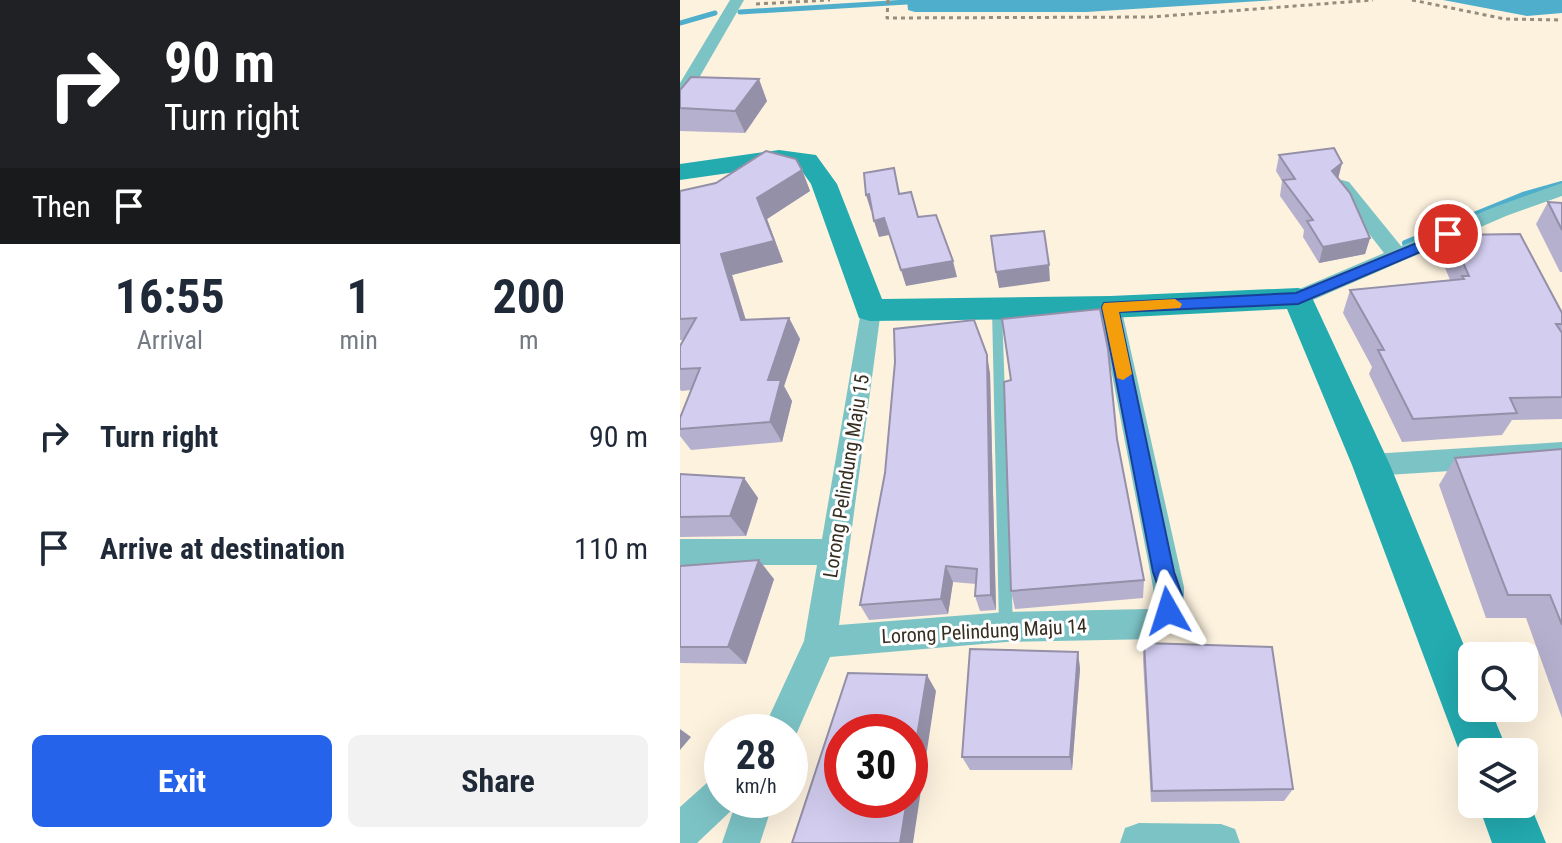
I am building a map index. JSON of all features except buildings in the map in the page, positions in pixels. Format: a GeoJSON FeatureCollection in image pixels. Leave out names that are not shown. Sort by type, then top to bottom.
{"type":"FeatureCollection","features":[{"type":"Feature","properties":{"kind":"street"},"geometry":{"type":"LineString","coordinates":[[680,97],[735,2]]}},
{"type":"Feature","properties":{"kind":"street"},"geometry":{"type":"LineString","coordinates":[[680,172],[779,158],[807,160],[824,184],[870,310],[1110,307],[1298,298],[1398,256],[1502,219],[1562,189]]}},
{"type":"Feature","properties":{"kind":"street"},"geometry":{"type":"LineString","coordinates":[[1342,186],[1398,256]]}},
{"type":"Feature","properties":{"kind":"street"},"geometry":{"type":"LineString","coordinates":[[1298,298],[1371,465],[1478,738]]}},
{"type":"Feature","properties":{"kind":"street","name":"Lorong Pelindung Maju 14"},"geometry":{"type":"LineString","coordinates":[[820,642],[1006,627],[1157,624],[1168,611],[1172,595],[1164,572],[1110,307]]}},
{"type":"Feature","properties":{"kind":"street","name":"Lorong Pelindung Maju 15"},"geometry":{"type":"LineString","coordinates":[[788,714],[820,642],[870,310]]}},
{"type":"Feature","properties":{"kind":"street"},"geometry":{"type":"LineString","coordinates":[[1371,465],[1562,453]]}},
{"type":"Feature","properties":{"kind":"street"},"geometry":{"type":"LineString","coordinates":[[680,552],[833,552]]}},
{"type":"Feature","properties":{"kind":"street"},"geometry":{"type":"LineString","coordinates":[[680,833],[704,811]]}},
{"type":"Feature","properties":{"kind":"street"},"geometry":{"type":"LineString","coordinates":[[741,843],[749,818]]}},
{"type":"Feature","properties":{"kind":"street"},"geometry":{"type":"LineString","coordinates":[[1509,818],[1519,843]]}},
{"type":"Feature","properties":{"kind":"street"},"geometry":{"type":"LineString","coordinates":[[1139,842],[1221,843]]}},
{"type":"Feature","properties":{"kind":"lane"},"geometry":{"type":"LineString","coordinates":[[997,309],[1006,627]]}},
{"type":"Feature","properties":{"kind":"path"},"geometry":{"type":"LineString","coordinates":[[735,2],[830,0]]}},
{"type":"Feature","properties":{"kind":"path"},"geometry":{"type":"LineString","coordinates":[[888,0],[885,15],[893,19],[1038,20],[1151,17],[1373,0]]}},
{"type":"Feature","properties":{"kind":"path"},"geometry":{"type":"LineString","coordinates":[[1412,0],[1505,19],[1562,20]]}},
{"type":"Feature","properties":{"kind":"water"},"geometry":{"type":"Polygon","coordinates":[[[907,0],[1274,0],[1086,12],[915,12],[908,10],[907,0]]]}},
{"type":"Feature","properties":{"kind":"water"},"geometry":{"type":"Polygon","coordinates":[[[1443,0],[1562,0],[1562,13],[1527,16],[1443,0]]]}},
{"type":"Feature","properties":{"kind":"waterway"},"geometry":{"type":"LineString","coordinates":[[740,12],[907,2]]}},
{"type":"Feature","properties":{"kind":"waterway"},"geometry":{"type":"LineString","coordinates":[[680,23],[715,13]]}},
{"type":"Feature","properties":{"kind":"waterway"},"geometry":{"type":"LineString","coordinates":[[1405,243],[1523,195],[1562,184]]}},
{"type":"Feature","properties":{"kind":"slow traffic"},"geometry":{"type":"LineString","coordinates":[[1123,374],[1110,307],[1175,304]]}},
{"type":"Feature","properties":{"kind":"route"},"geometry":{"type":"LineString","coordinates":[[1168,611],[1172,595],[1164,572],[1110,307],[1298,298],[1448,234]]}}]}
